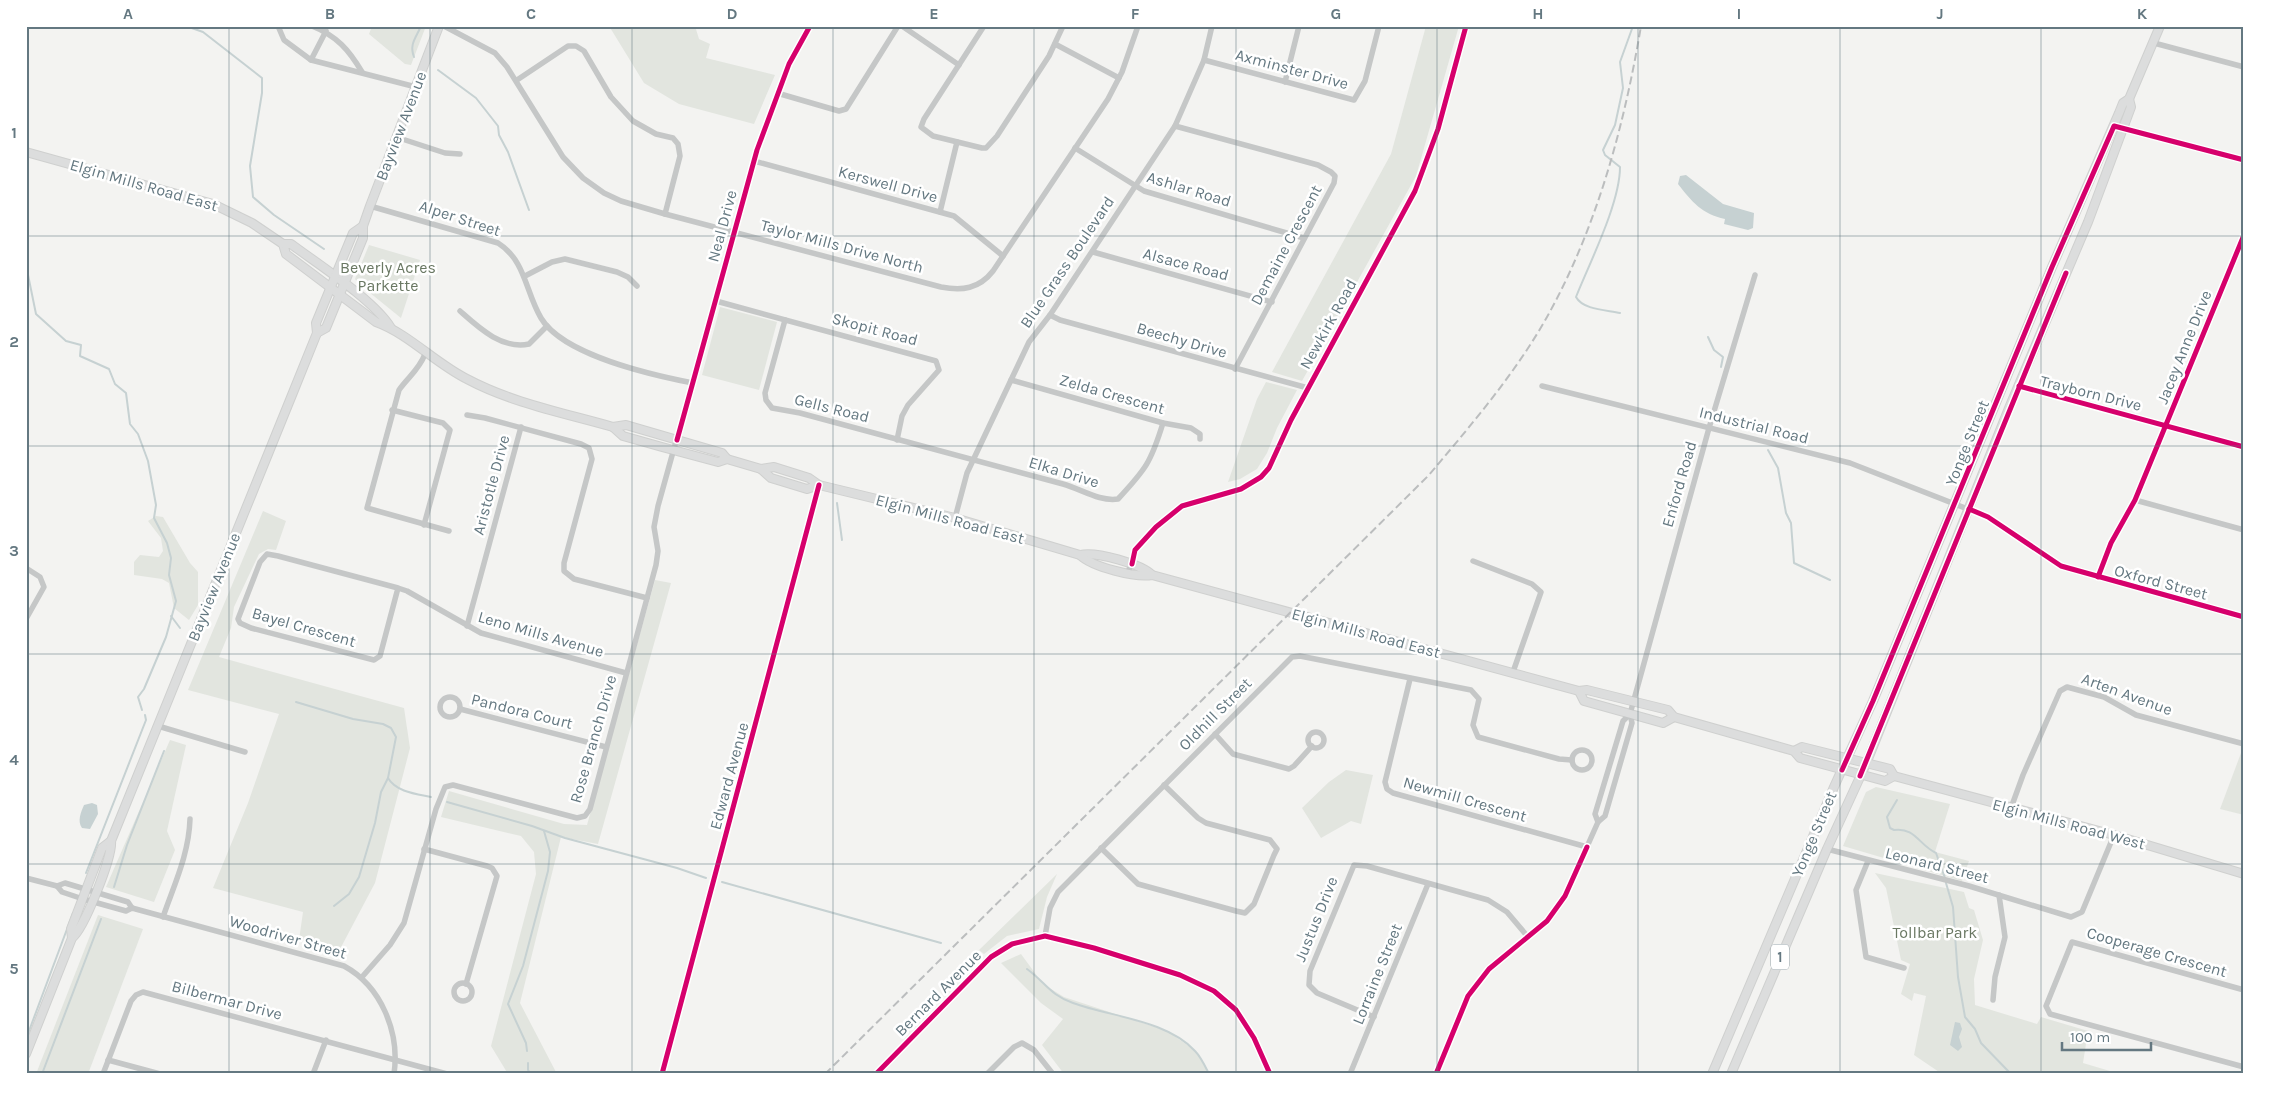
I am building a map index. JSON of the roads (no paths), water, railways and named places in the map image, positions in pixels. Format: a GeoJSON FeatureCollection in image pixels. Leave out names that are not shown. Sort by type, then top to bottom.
{"type":"FeatureCollection","features":[{"type":"Feature","properties":{"kind":"main road","name":"Bayview Avenue"},"geometry":{"type":"LineString","coordinates":[[317,333],[326,328],[363,238],[364,226],[370,206],[439,26]]}},
{"type":"Feature","properties":{"kind":"main road","name":"Yonge Street"},"geometry":{"type":"LineString","coordinates":[[1712,1074],[1848,759],[2052,266],[2123,103],[2129,99],[2160,26]]}},
{"type":"Feature","properties":{"kind":"main road","name":"Yonge Street"},"geometry":{"type":"LineString","coordinates":[[1730,1074],[1827,849],[1866,764],[2088,222],[2131,106],[2129,99]]}},
{"type":"Feature","properties":{"kind":"main road","name":"Elgin Mills Road East"},"geometry":{"type":"LineString","coordinates":[[26,152],[213,204],[252,223],[283,244],[291,244],[383,315],[391,328]]}},
{"type":"Feature","properties":{"kind":"main road","name":"Bayview Avenue"},"geometry":{"type":"LineString","coordinates":[[26,1054],[72,938],[80,932],[92,902],[112,850],[111,842],[317,333],[316,323],[353,233],[364,226]]}},
{"type":"Feature","properties":{"kind":"main road","name":"Elgin Mills Road East"},"geometry":{"type":"LineString","coordinates":[[283,244],[286,254],[376,322],[391,328],[425,354],[466,379],[495,392],[613,427],[626,425],[722,452],[727,459]]}},
{"type":"Feature","properties":{"kind":"main road","name":"Elgin Mills Road East"},"geometry":{"type":"LineString","coordinates":[[613,427],[623,436],[718,462],[727,459],[762,469],[774,467],[809,478],[819,485],[955,518],[1080,555],[1089,562],[1139,576],[1152,575],[1580,691],[1587,690],[1668,710],[1674,717],[1794,751],[1800,758],[1842,770]]}},
{"type":"Feature","properties":{"kind":"main road","name":"Elgin Mills Road East"},"geometry":{"type":"LineString","coordinates":[[1080,555],[1090,554],[1132,564],[1144,568],[1152,575]]}},
{"type":"Feature","properties":{"kind":"main road","name":"Elgin Mills Road East"},"geometry":{"type":"LineString","coordinates":[[1580,691],[1584,701],[1630,714],[1663,723],[1674,717]]}},
{"type":"Feature","properties":{"kind":"main road","name":"Elgin Mills Road East"},"geometry":{"type":"LineString","coordinates":[[1794,751],[1802,747],[1866,764]]}},
{"type":"Feature","properties":{"kind":"main road","name":"Elgin Mills Road West"},"geometry":{"type":"LineString","coordinates":[[1866,764],[1890,769],[1894,776]]}},
{"type":"Feature","properties":{"kind":"main road","name":"Elgin Mills Road West"},"geometry":{"type":"LineString","coordinates":[[1842,770],[1885,781],[1894,776],[2114,836],[2244,874]]}},
{"type":"Feature","properties":{"kind":"main road","name":"Bayview Avenue"},"geometry":{"type":"LineString","coordinates":[[72,938],[70,929],[102,848],[111,842]]}},
{"type":"Feature","properties":{"kind":"street"},"geometry":{"type":"LineString","coordinates":[[278,26],[284,40],[311,60],[346,71],[362,72],[416,87]]}},
{"type":"Feature","properties":{"kind":"street"},"geometry":{"type":"LineString","coordinates":[[312,26],[326,31],[345,45],[362,72]]}},
{"type":"Feature","properties":{"kind":"street","name":"Taylor Mills Drive North"},"geometry":{"type":"LineString","coordinates":[[444,26],[495,53],[517,80],[553,141],[575,170],[604,193],[621,201],[665,214],[936,286],[959,289],[969,289],[988,278],[1003,256],[1119,78],[1138,26]]}},
{"type":"Feature","properties":{"kind":"street","name":"Neal Drive"},"geometry":{"type":"LineString","coordinates":[[677,440],[733,231],[754,161],[777,93],[797,46],[810,26]]}},
{"type":"Feature","properties":{"kind":"street"},"geometry":{"type":"LineString","coordinates":[[777,93],[839,111],[846,109],[898,26]]}},
{"type":"Feature","properties":{"kind":"street"},"geometry":{"type":"LineString","coordinates":[[902,26],[959,64]]}},
{"type":"Feature","properties":{"kind":"street"},"geometry":{"type":"LineString","coordinates":[[984,26],[924,119],[921,128],[934,136],[982,148],[989,145],[1055,44],[1063,26]]}},
{"type":"Feature","properties":{"kind":"street","name":"Blue Grass Boulevard"},"geometry":{"type":"LineString","coordinates":[[955,518],[967,473],[1029,342],[1050,315],[1175,126],[1204,60],[1212,26]]}},
{"type":"Feature","properties":{"kind":"street"},"geometry":{"type":"LineString","coordinates":[[1286,82],[1300,26]]}},
{"type":"Feature","properties":{"kind":"street","name":"Axminster Drive"},"geometry":{"type":"LineString","coordinates":[[1204,60],[1347,100],[1354,100],[1365,81],[1379,26]]}},
{"type":"Feature","properties":{"kind":"street","name":"Newkirk Road"},"geometry":{"type":"LineString","coordinates":[[1128,573],[1135,550],[1156,526],[1182,506],[1241,488],[1261,477],[1277,454],[1291,420],[1415,191],[1438,129],[1466,26]]}},
{"type":"Feature","properties":{"kind":"street"},"geometry":{"type":"LineString","coordinates":[[311,60],[326,31]]}},
{"type":"Feature","properties":{"kind":"street"},"geometry":{"type":"LineString","coordinates":[[2154,43],[2244,67]]}},
{"type":"Feature","properties":{"kind":"street"},"geometry":{"type":"LineString","coordinates":[[1055,44],[1119,78]]}},
{"type":"Feature","properties":{"kind":"street"},"geometry":{"type":"LineString","coordinates":[[517,80],[568,46],[576,46],[584,51],[597,76],[623,111],[633,121],[656,134],[672,138],[678,144],[680,156],[665,214]]}},
{"type":"Feature","properties":{"kind":"street","name":"Demaine Crescent"},"geometry":{"type":"LineString","coordinates":[[1175,126],[1318,165],[1335,176],[1334,184],[1235,369]]}},
{"type":"Feature","properties":{"kind":"street"},"geometry":{"type":"LineString","coordinates":[[2114,126],[2244,160]]}},
{"type":"Feature","properties":{"kind":"street"},"geometry":{"type":"LineString","coordinates":[[396,137],[445,153],[460,154]]}},
{"type":"Feature","properties":{"kind":"street"},"geometry":{"type":"LineString","coordinates":[[940,212],[957,142]]}},
{"type":"Feature","properties":{"kind":"street","name":"Ashlar Road"},"geometry":{"type":"LineString","coordinates":[[1075,148],[1134,186],[1168,200],[1304,238]]}},
{"type":"Feature","properties":{"kind":"street","name":"Kerswell Drive"},"geometry":{"type":"LineString","coordinates":[[754,161],[954,216],[1003,256]]}},
{"type":"Feature","properties":{"kind":"street","name":"Alper Street"},"geometry":{"type":"LineString","coordinates":[[370,206],[491,239],[513,255],[525,276],[540,317],[547,326],[586,352],[608,361],[693,383]]}},
{"type":"Feature","properties":{"kind":"street","name":"Jacey Anne Drive"},"geometry":{"type":"LineString","coordinates":[[2098,577],[2111,543],[2135,500],[2244,235]]}},
{"type":"Feature","properties":{"kind":"street","name":"Alsace Road"},"geometry":{"type":"LineString","coordinates":[[1092,252],[1272,302]]}},
{"type":"Feature","properties":{"kind":"street"},"geometry":{"type":"LineString","coordinates":[[525,276],[552,262],[565,260],[617,272],[628,277],[637,286]]}},
{"type":"Feature","properties":{"kind":"street","name":"Enford Road"},"geometry":{"type":"LineString","coordinates":[[1630,714],[1709,428],[1755,275]]}},
{"type":"Feature","properties":{"kind":"street","name":"Skopit Road"},"geometry":{"type":"LineString","coordinates":[[716,300],[936,362],[939,370],[908,405],[902,416],[897,440]]}},
{"type":"Feature","properties":{"kind":"street"},"geometry":{"type":"LineString","coordinates":[[460,311],[489,336],[516,344],[529,344],[547,326]]}},
{"type":"Feature","properties":{"kind":"street","name":"Beechy Drive"},"geometry":{"type":"LineString","coordinates":[[1050,315],[1060,320],[1308,388]]}},
{"type":"Feature","properties":{"kind":"street","name":"Gells Road"},"geometry":{"type":"LineString","coordinates":[[785,320],[765,393],[770,407],[974,460]]}},
{"type":"Feature","properties":{"kind":"street"},"geometry":{"type":"LineString","coordinates":[[425,354],[420,366],[398,390],[367,508],[449,531]]}},
{"type":"Feature","properties":{"kind":"street","name":"Zelda Crescent"},"geometry":{"type":"LineString","coordinates":[[1011,380],[1162,423],[1191,428],[1200,434],[1200,439]]}},
{"type":"Feature","properties":{"kind":"street","name":"Industrial Road"},"geometry":{"type":"LineString","coordinates":[[1542,386],[1850,463],[1969,509]]}},
{"type":"Feature","properties":{"kind":"street","name":"Trayborn Drive"},"geometry":{"type":"LineString","coordinates":[[2020,386],[2244,447]]}},
{"type":"Feature","properties":{"kind":"street"},"geometry":{"type":"LineString","coordinates":[[392,410],[443,423],[450,430],[424,525]]}},
{"type":"Feature","properties":{"kind":"street"},"geometry":{"type":"LineString","coordinates":[[467,415],[521,427]]}},
{"type":"Feature","properties":{"kind":"street","name":"Elka Drive"},"geometry":{"type":"LineString","coordinates":[[974,460],[1074,487],[1100,498],[1114,500],[1118,499],[1136,482],[1150,462],[1162,423]]}},
{"type":"Feature","properties":{"kind":"street","name":"Aristotle Drive"},"geometry":{"type":"LineString","coordinates":[[467,626],[521,427],[586,446],[592,452],[592,459],[564,563],[564,571],[574,579],[647,598]]}},
{"type":"Feature","properties":{"kind":"street","name":"Rose Branch Drive"},"geometry":{"type":"LineString","coordinates":[[362,978],[390,945],[404,923],[436,809],[445,787],[453,785],[571,817],[582,818],[590,809],[657,559],[654,528],[677,440]]}},
{"type":"Feature","properties":{"kind":"street","name":"Edward Avenue"},"geometry":{"type":"LineString","coordinates":[[662,1074],[819,485]]}},
{"type":"Feature","properties":{"kind":"street"},"geometry":{"type":"LineString","coordinates":[[2135,500],[2244,530]]}},
{"type":"Feature","properties":{"kind":"street","name":"Oxford Street"},"geometry":{"type":"LineString","coordinates":[[1969,509],[2007,528],[2051,561],[2098,577],[2244,617]]}},
{"type":"Feature","properties":{"kind":"street","name":"Bayel Crescent"},"geometry":{"type":"LineString","coordinates":[[267,554],[398,588],[380,656],[374,660],[251,628],[240,623],[238,618],[260,562],[267,554]]}},
{"type":"Feature","properties":{"kind":"street"},"geometry":{"type":"LineString","coordinates":[[1473,561],[1532,584],[1541,592],[1513,672]]}},
{"type":"Feature","properties":{"kind":"street"},"geometry":{"type":"LineString","coordinates":[[26,568],[40,577],[44,587],[26,618]]}},
{"type":"Feature","properties":{"kind":"street","name":"Leno Mills Avenue"},"geometry":{"type":"LineString","coordinates":[[398,588],[416,595],[467,626],[487,635],[626,673]]}},
{"type":"Feature","properties":{"kind":"street","name":"Oldhill Street"},"geometry":{"type":"LineString","coordinates":[[1046,936],[1052,901],[1058,892],[1292,657],[1300,656],[1471,690],[1480,699],[1473,725],[1478,737],[1559,759],[1572,760]]}},
{"type":"Feature","properties":{"kind":"street","name":"Newmill Crescent"},"geometry":{"type":"LineString","coordinates":[[1410,679],[1384,782],[1387,789],[1393,793],[1588,848]]}},
{"type":"Feature","properties":{"kind":"street","name":"Arten Avenue"},"geometry":{"type":"LineString","coordinates":[[2012,808],[2022,775],[2060,691],[2067,687],[2104,697],[2136,715],[2244,744]]}},
{"type":"Feature","properties":{"kind":"street","name":"Pandora Court"},"geometry":{"type":"LineString","coordinates":[[460,709],[606,747]]}},
{"type":"Feature","properties":{"kind":"street"},"geometry":{"type":"LineString","coordinates":[[1598,822],[1594,814],[1623,721],[1630,714]]}},
{"type":"Feature","properties":{"kind":"street"},"geometry":{"type":"LineString","coordinates":[[1436,1074],[1468,996],[1489,969],[1547,921],[1565,896],[1598,822],[1605,816],[1632,723],[1630,714]]}},
{"type":"Feature","properties":{"kind":"street"},"geometry":{"type":"LineString","coordinates":[[158,726],[245,752]]}},
{"type":"Feature","properties":{"kind":"street"},"geometry":{"type":"LineString","coordinates":[[1215,734],[1233,754],[1288,769],[1294,766],[1312,746]]}},
{"type":"Feature","properties":{"kind":"street"},"geometry":{"type":"LineString","coordinates":[[1102,848],[1138,884],[1236,911],[1245,913],[1249,911],[1254,904],[1277,848],[1274,843],[1270,840],[1198,818],[1164,785]]}},
{"type":"Feature","properties":{"kind":"street"},"geometry":{"type":"LineString","coordinates":[[163,917],[190,838],[190,819]]}},
{"type":"Feature","properties":{"kind":"street","name":"Leonard Street"},"geometry":{"type":"LineString","coordinates":[[1827,849],[2000,895],[2071,917],[2082,912],[2114,836]]}},
{"type":"Feature","properties":{"kind":"street"},"geometry":{"type":"LineString","coordinates":[[424,849],[488,866],[492,868],[497,876],[466,984]]}},
{"type":"Feature","properties":{"kind":"street","name":"Leonard Street"},"geometry":{"type":"LineString","coordinates":[[1868,861],[1856,890],[1866,957],[1904,968]]}},
{"type":"Feature","properties":{"kind":"street","name":"Justus Drive"},"geometry":{"type":"LineString","coordinates":[[1374,1017],[1313,990],[1309,986],[1308,979],[1314,960],[1354,865],[1367,866],[1488,900],[1507,912],[1528,938]]}},
{"type":"Feature","properties":{"kind":"street"},"geometry":{"type":"LineString","coordinates":[[26,878],[57,886]]}},
{"type":"Feature","properties":{"kind":"street","name":"Woodriver Street"},"geometry":{"type":"LineString","coordinates":[[132,908],[126,911],[92,902],[62,892],[57,886],[65,883],[128,902],[132,908],[337,963],[362,978],[378,997],[386,1013],[395,1058],[394,1074]]}},
{"type":"Feature","properties":{"kind":"street","name":"Lorraine Street"},"geometry":{"type":"LineString","coordinates":[[1350,1074],[1428,884]]}},
{"type":"Feature","properties":{"kind":"street","name":"Leonard Street"},"geometry":{"type":"LineString","coordinates":[[1993,1000],[1995,977],[2005,937],[2000,895]]}},
{"type":"Feature","properties":{"kind":"street","name":"Bernard Avenue"},"geometry":{"type":"LineString","coordinates":[[876,1074],[991,957],[1012,944],[1046,936],[1180,975],[1214,991],[1236,1010],[1254,1038],[1270,1074]]}},
{"type":"Feature","properties":{"kind":"street","name":"Cooperage Crescent"},"geometry":{"type":"LineString","coordinates":[[2244,990],[2072,942],[2046,1006],[2050,1014],[2244,1068]]}},
{"type":"Feature","properties":{"kind":"street","name":"Bilbermar Drive"},"geometry":{"type":"LineString","coordinates":[[103,1074],[131,1001],[136,995],[144,992],[395,1058],[447,1074]]}},
{"type":"Feature","properties":{"kind":"street"},"geometry":{"type":"LineString","coordinates":[[313,1074],[326,1040]]}},
{"type":"Feature","properties":{"kind":"street"},"geometry":{"type":"LineString","coordinates":[[987,1074],[1014,1047],[1025,1043],[1034,1050],[1053,1074]]}},
{"type":"Feature","properties":{"kind":"street"},"geometry":{"type":"LineString","coordinates":[[108,1060],[160,1074]]}},
{"type":"Feature","properties":{"kind":"waterway"},"geometry":{"type":"LineString","coordinates":[[186,26],[203,32],[262,78],[262,93],[250,166],[253,197],[274,215],[324,249]]}},
{"type":"Feature","properties":{"kind":"waterway"},"geometry":{"type":"LineString","coordinates":[[414,57],[412,48],[421,26]]}},
{"type":"Feature","properties":{"kind":"waterway"},"geometry":{"type":"LineString","coordinates":[[1620,313],[1584,305],[1576,297],[1610,215],[1619,181],[1620,167],[1605,155],[1603,150],[1615,125],[1623,88],[1620,62],[1633,26]]}},
{"type":"Feature","properties":{"kind":"waterway"},"geometry":{"type":"LineString","coordinates":[[438,70],[476,98],[498,126],[499,135],[508,152],[529,210]]}},
{"type":"Feature","properties":{"kind":"waterway"},"geometry":{"type":"LineString","coordinates":[[26,265],[36,314],[66,341],[81,345],[80,356],[109,369],[115,384],[126,393],[130,424],[138,434],[148,461],[156,505],[154,518],[167,543],[171,558],[169,575],[176,601],[166,637],[144,689],[138,697],[142,710]]}},
{"type":"Feature","properties":{"kind":"waterway"},"geometry":{"type":"LineString","coordinates":[[1708,337],[1714,350],[1723,357],[1721,367]]}},
{"type":"Feature","properties":{"kind":"waterway"},"geometry":{"type":"LineString","coordinates":[[1768,450],[1778,468],[1786,513],[1791,523],[1794,563],[1830,580]]}},
{"type":"Feature","properties":{"kind":"waterway"},"geometry":{"type":"LineString","coordinates":[[837,503],[842,540]]}},
{"type":"Feature","properties":{"kind":"waterway"},"geometry":{"type":"LineString","coordinates":[[171,616],[180,628]]}},
{"type":"Feature","properties":{"kind":"waterway"},"geometry":{"type":"LineString","coordinates":[[296,702],[353,719],[383,724],[391,728],[396,737],[388,778],[381,792],[375,823],[359,877],[349,894],[334,906]]}},
{"type":"Feature","properties":{"kind":"waterway"},"geometry":{"type":"LineString","coordinates":[[86,873],[146,720],[145,715]]}},
{"type":"Feature","properties":{"kind":"waterway"},"geometry":{"type":"LineString","coordinates":[[114,887],[127,845],[164,751]]}},
{"type":"Feature","properties":{"kind":"waterway"},"geometry":{"type":"LineString","coordinates":[[388,778],[401,789],[431,797]]}},
{"type":"Feature","properties":{"kind":"waterway"},"geometry":{"type":"LineString","coordinates":[[1897,800],[1887,817],[1890,828],[1907,831],[1936,853],[1945,878]]}},
{"type":"Feature","properties":{"kind":"waterway"},"geometry":{"type":"LineString","coordinates":[[447,802],[706,878]]}},
{"type":"Feature","properties":{"kind":"waterway"},"geometry":{"type":"LineString","coordinates":[[527,1051],[526,1043],[508,1004],[523,966],[548,871],[550,852],[544,831]]}},
{"type":"Feature","properties":{"kind":"waterway"},"geometry":{"type":"LineString","coordinates":[[722,882],[941,943]]}},
{"type":"Feature","properties":{"kind":"waterway"},"geometry":{"type":"LineString","coordinates":[[1946,883],[1953,907],[1958,977],[1965,1017],[1975,1029],[1981,1043],[2011,1074]]}},
{"type":"Feature","properties":{"kind":"waterway"},"geometry":{"type":"LineString","coordinates":[[26,1039],[73,913]]}},
{"type":"Feature","properties":{"kind":"waterway"},"geometry":{"type":"LineString","coordinates":[[42,1074],[101,919]]}},
{"type":"Feature","properties":{"kind":"waterway"},"geometry":{"type":"LineString","coordinates":[[1027,969],[1065,1000],[1169,1032],[1195,1051],[1209,1074]]}},
{"type":"Feature","properties":{"kind":"waterway"},"geometry":{"type":"LineString","coordinates":[[528,1063],[528,1070],[531,1074]]}},
{"type":"Feature","properties":{"kind":"railway"},"geometry":{"type":"LineString","coordinates":[[825,1074],[1429,475],[1492,399],[1521,359],[1547,317],[1565,283],[1580,248],[1594,212],[1617,139],[1641,26]]}},
{"type":"Feature","properties":{"kind":"park label","name":"Beverly Acres Parkette"},"geometry":{"type":"Point","coordinates":[388,276]}},
{"type":"Feature","properties":{"kind":"park label","name":"Tollbar Park"},"geometry":{"type":"Point","coordinates":[1935,932]}}]}
